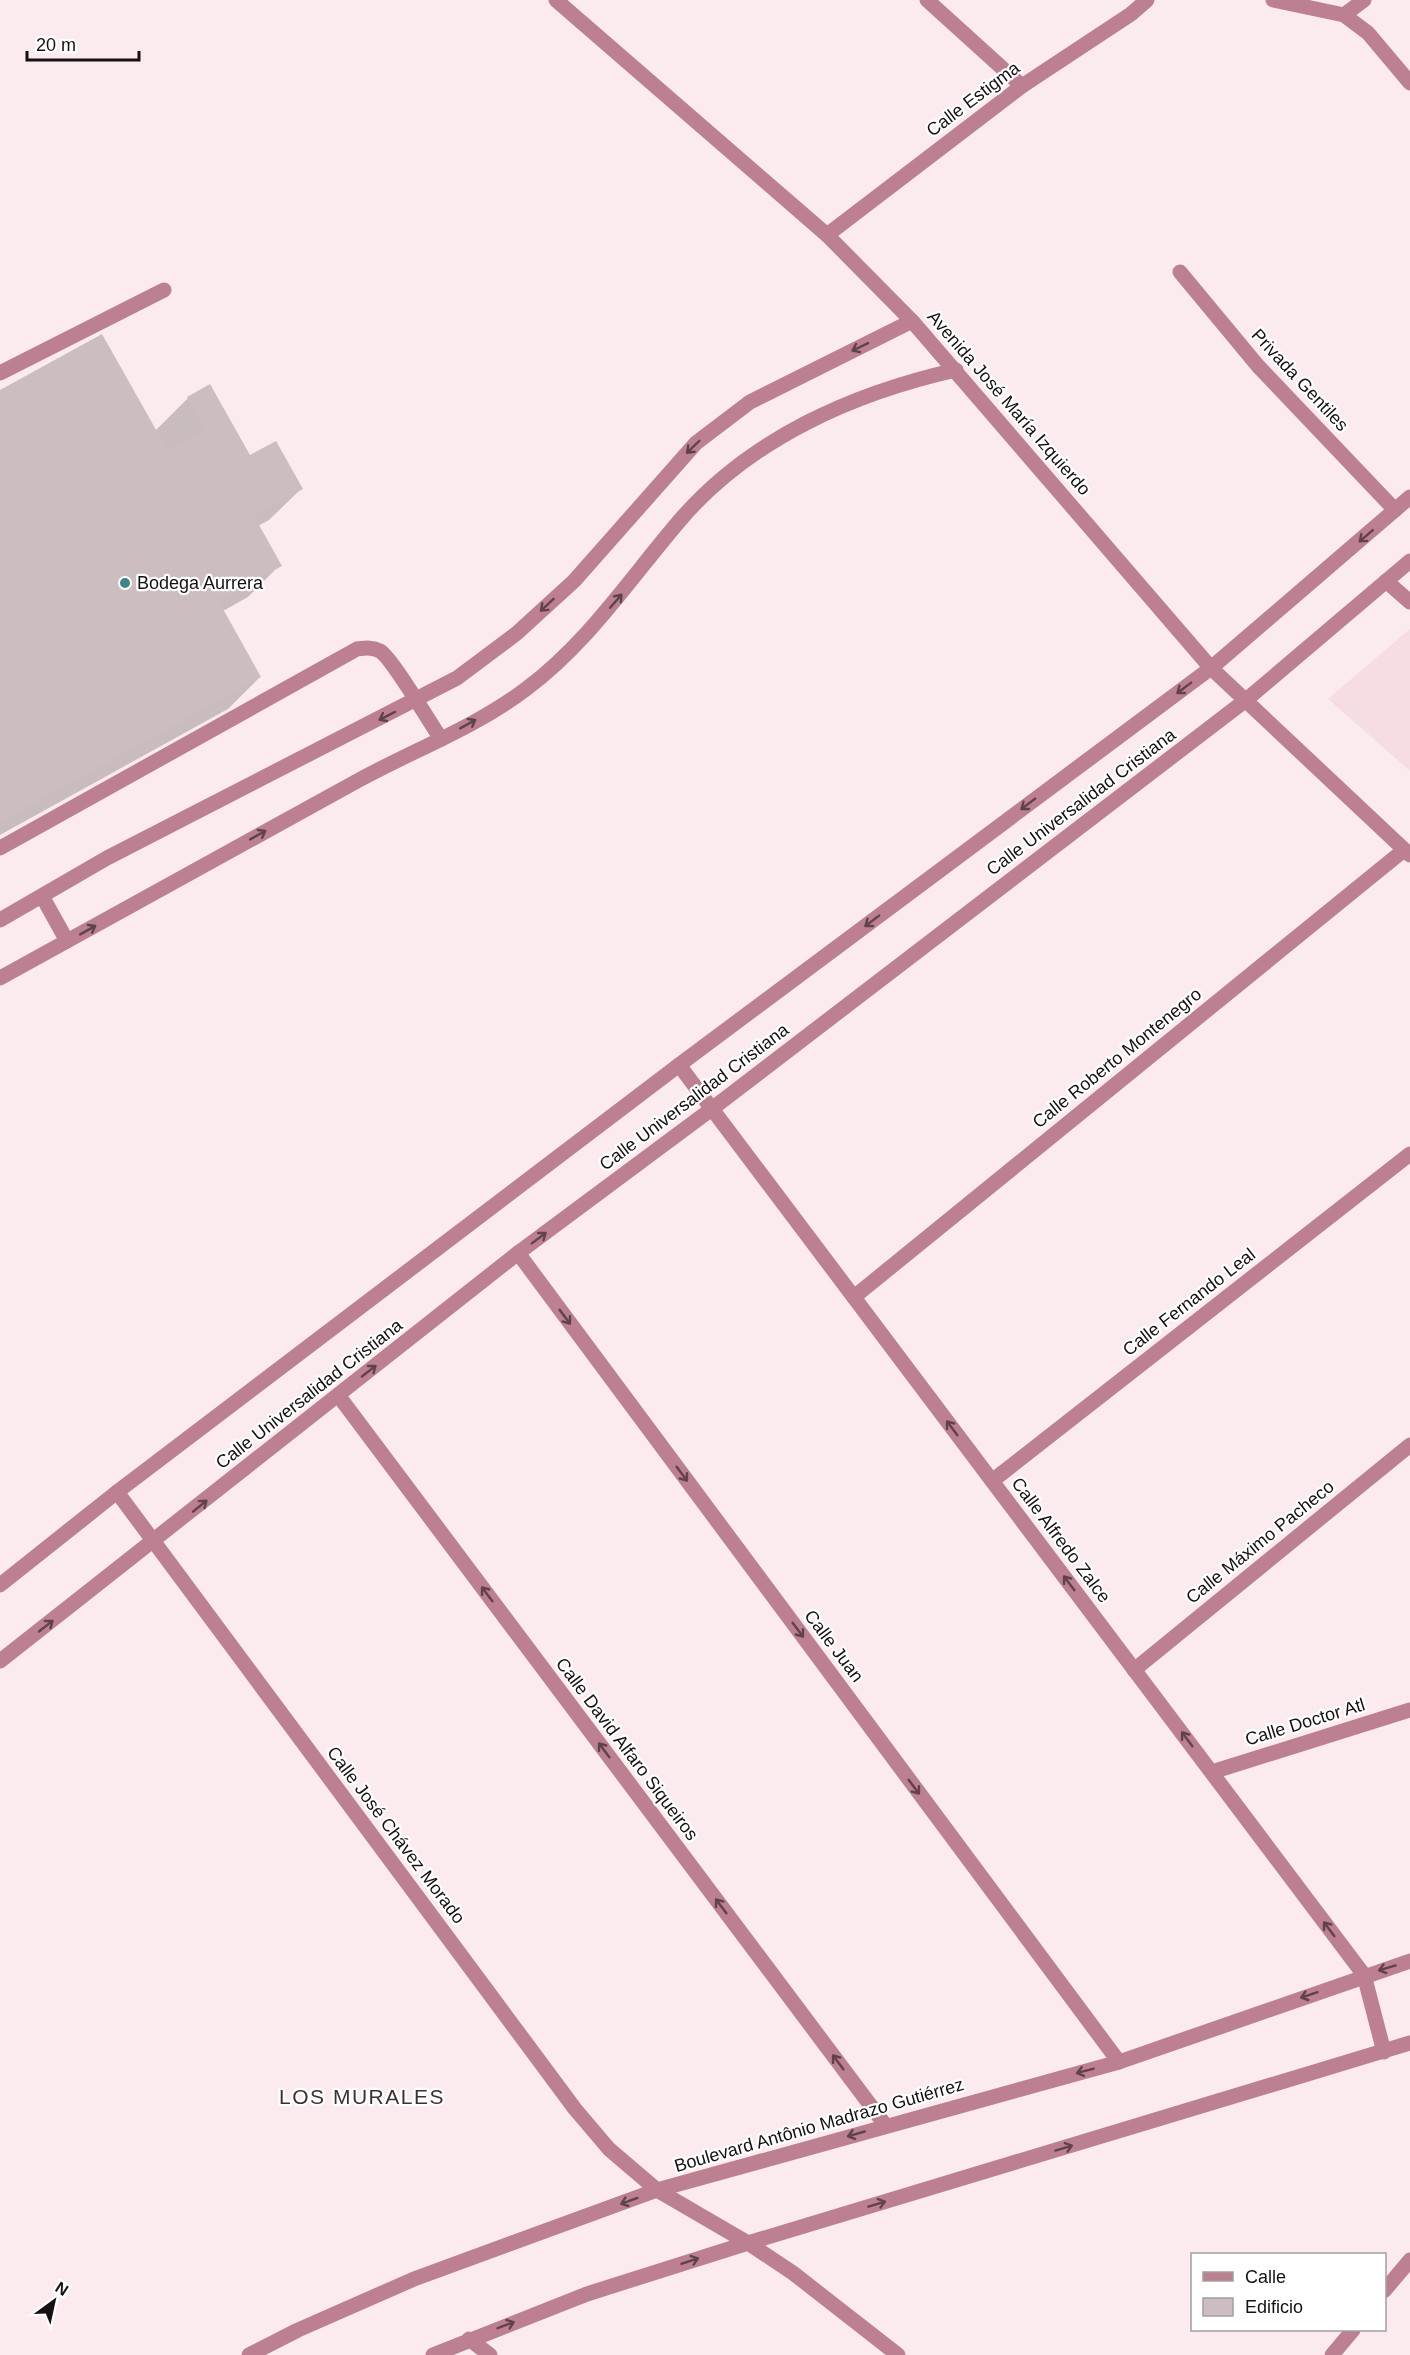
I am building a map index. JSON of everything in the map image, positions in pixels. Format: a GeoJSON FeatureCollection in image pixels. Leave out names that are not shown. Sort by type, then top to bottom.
{"type":"FeatureCollection","features":[{"type":"Feature","properties":{"kind":"street","name":"Avenida José María Izquierdo"},"geometry":{"type":"LineString","coordinates":[[556,0],[827,235],[912,321],[956,370],[1211,668],[1407,852]]}},
{"type":"Feature","properties":{"kind":"street"},"geometry":{"type":"LineString","coordinates":[[927,0],[1022,86]]}},
{"type":"Feature","properties":{"kind":"street","name":"Calle Estigma"},"geometry":{"type":"LineString","coordinates":[[827,235],[1022,86],[1131,14],[1147,0]]}},
{"type":"Feature","properties":{"kind":"street"},"geometry":{"type":"LineString","coordinates":[[1273,0],[1344,15],[1368,33],[1410,83]]}},
{"type":"Feature","properties":{"kind":"street"},"geometry":{"type":"LineString","coordinates":[[1344,15],[1364,0]]}},
{"type":"Feature","properties":{"kind":"street","name":"Privada Gentiles"},"geometry":{"type":"LineString","coordinates":[[1180,272],[1258,366],[1395,510]]}},
{"type":"Feature","properties":{"kind":"street"},"geometry":{"type":"LineString","coordinates":[[0,374],[165,290]]}},
{"type":"Feature","properties":{"kind":"street"},"geometry":{"type":"LineString","coordinates":[[0,920],[107,858],[415,702],[457,678],[525,626],[574,581],[696,443],[750,402],[912,321]]}},
{"type":"Feature","properties":{"kind":"street"},"geometry":{"type":"LineString","coordinates":[[0,978],[370,774],[441,739],[526,690],[582,640],[630,585],[682,518],[732,470],[791,431],[856,399],[904,381],[956,370]]}},
{"type":"Feature","properties":{"kind":"street","name":"Calle Universalidad Cristiana"},"geometry":{"type":"LineString","coordinates":[[0,1585],[117,1492],[679,1065],[1211,668],[1410,497]]}},
{"type":"Feature","properties":{"kind":"street","name":"Calle Universalidad Cristiana"},"geometry":{"type":"LineString","coordinates":[[0,1661],[154,1542],[518,1253],[712,1108],[1246,700],[1410,561]]}},
{"type":"Feature","properties":{"kind":"street"},"geometry":{"type":"LineString","coordinates":[[1386,581],[1410,602]]}},
{"type":"Feature","properties":{"kind":"street"},"geometry":{"type":"LineString","coordinates":[[0,848],[357,649],[371,648],[382,652],[393,664],[415,702],[441,739]]}},
{"type":"Feature","properties":{"kind":"street","name":"Calle Roberto Montenegro"},"geometry":{"type":"LineString","coordinates":[[854,1297],[1407,852]]}},
{"type":"Feature","properties":{"kind":"street"},"geometry":{"type":"LineString","coordinates":[[42,896],[67,941]]}},
{"type":"Feature","properties":{"kind":"street","name":"Calle Alfredo Zalce"},"geometry":{"type":"LineString","coordinates":[[679,1065],[1364,1975],[1384,2052]]}},
{"type":"Feature","properties":{"kind":"street","name":"Calle Fernando Leal"},"geometry":{"type":"LineString","coordinates":[[992,1481],[1410,1154]]}},
{"type":"Feature","properties":{"kind":"street","name":"Calle Juan"},"geometry":{"type":"LineString","coordinates":[[518,1253],[1119,2062]]}},
{"type":"Feature","properties":{"kind":"street","name":"Calle David Alfaro Siqueiros"},"geometry":{"type":"LineString","coordinates":[[338,1395],[886,2126]]}},
{"type":"Feature","properties":{"kind":"street","name":"Calle Máximo Pacheco"},"geometry":{"type":"LineString","coordinates":[[1134,1670],[1410,1445]]}},
{"type":"Feature","properties":{"kind":"street","name":"Calle José Chávez Morado"},"geometry":{"type":"LineString","coordinates":[[117,1492],[575,2109],[609,2149],[657,2190],[748,2243],[847,2313],[898,2355]]}},
{"type":"Feature","properties":{"kind":"street","name":"Calle Doctor Atl"},"geometry":{"type":"LineString","coordinates":[[1212,1772],[1410,1710]]}},
{"type":"Feature","properties":{"kind":"street","name":"Boulevard Antônio Madrazo Gutiérrez"},"geometry":{"type":"LineString","coordinates":[[249,2355],[298,2330],[414,2279],[657,2190],[1119,2062],[1364,1975],[1410,1961]]}},
{"type":"Feature","properties":{"kind":"street"},"geometry":{"type":"LineString","coordinates":[[433,2355],[587,2294],[748,2243],[1410,2043]]}},
{"type":"Feature","properties":{"kind":"street"},"geometry":{"type":"LineString","coordinates":[[1386,2289],[1410,2260]]}},
{"type":"Feature","properties":{"kind":"street"},"geometry":{"type":"LineString","coordinates":[[1332,2355],[1352,2331]]}},
{"type":"Feature","properties":{"kind":"street"},"geometry":{"type":"LineString","coordinates":[[469,2339],[490,2355]]}},
{"type":"Feature","properties":{"kind":"shaded area"},"geometry":{"type":"Polygon","coordinates":[[[1410,629],[1410,771],[1328,699],[1410,629]]]}},
{"type":"Feature","properties":{"kind":"building","name":"Bodega Aurrera"},"geometry":{"type":"Polygon","coordinates":[[[102,334],[168,451],[206,430],[187,397],[210,384],[250,455],[276,441],[303,489],[254,516],[282,566],[218,600],[261,677],[0,822],[0,390],[102,334]]]}},
{"type":"Feature","properties":{"kind":"place","name":"Bodega Aurrera"},"geometry":{"type":"Point","coordinates":[125,583]}},
{"type":"Feature","properties":{"kind":"district","name":"LOS MURALES"},"geometry":{"type":"Point","coordinates":[362,2097]}}]}
